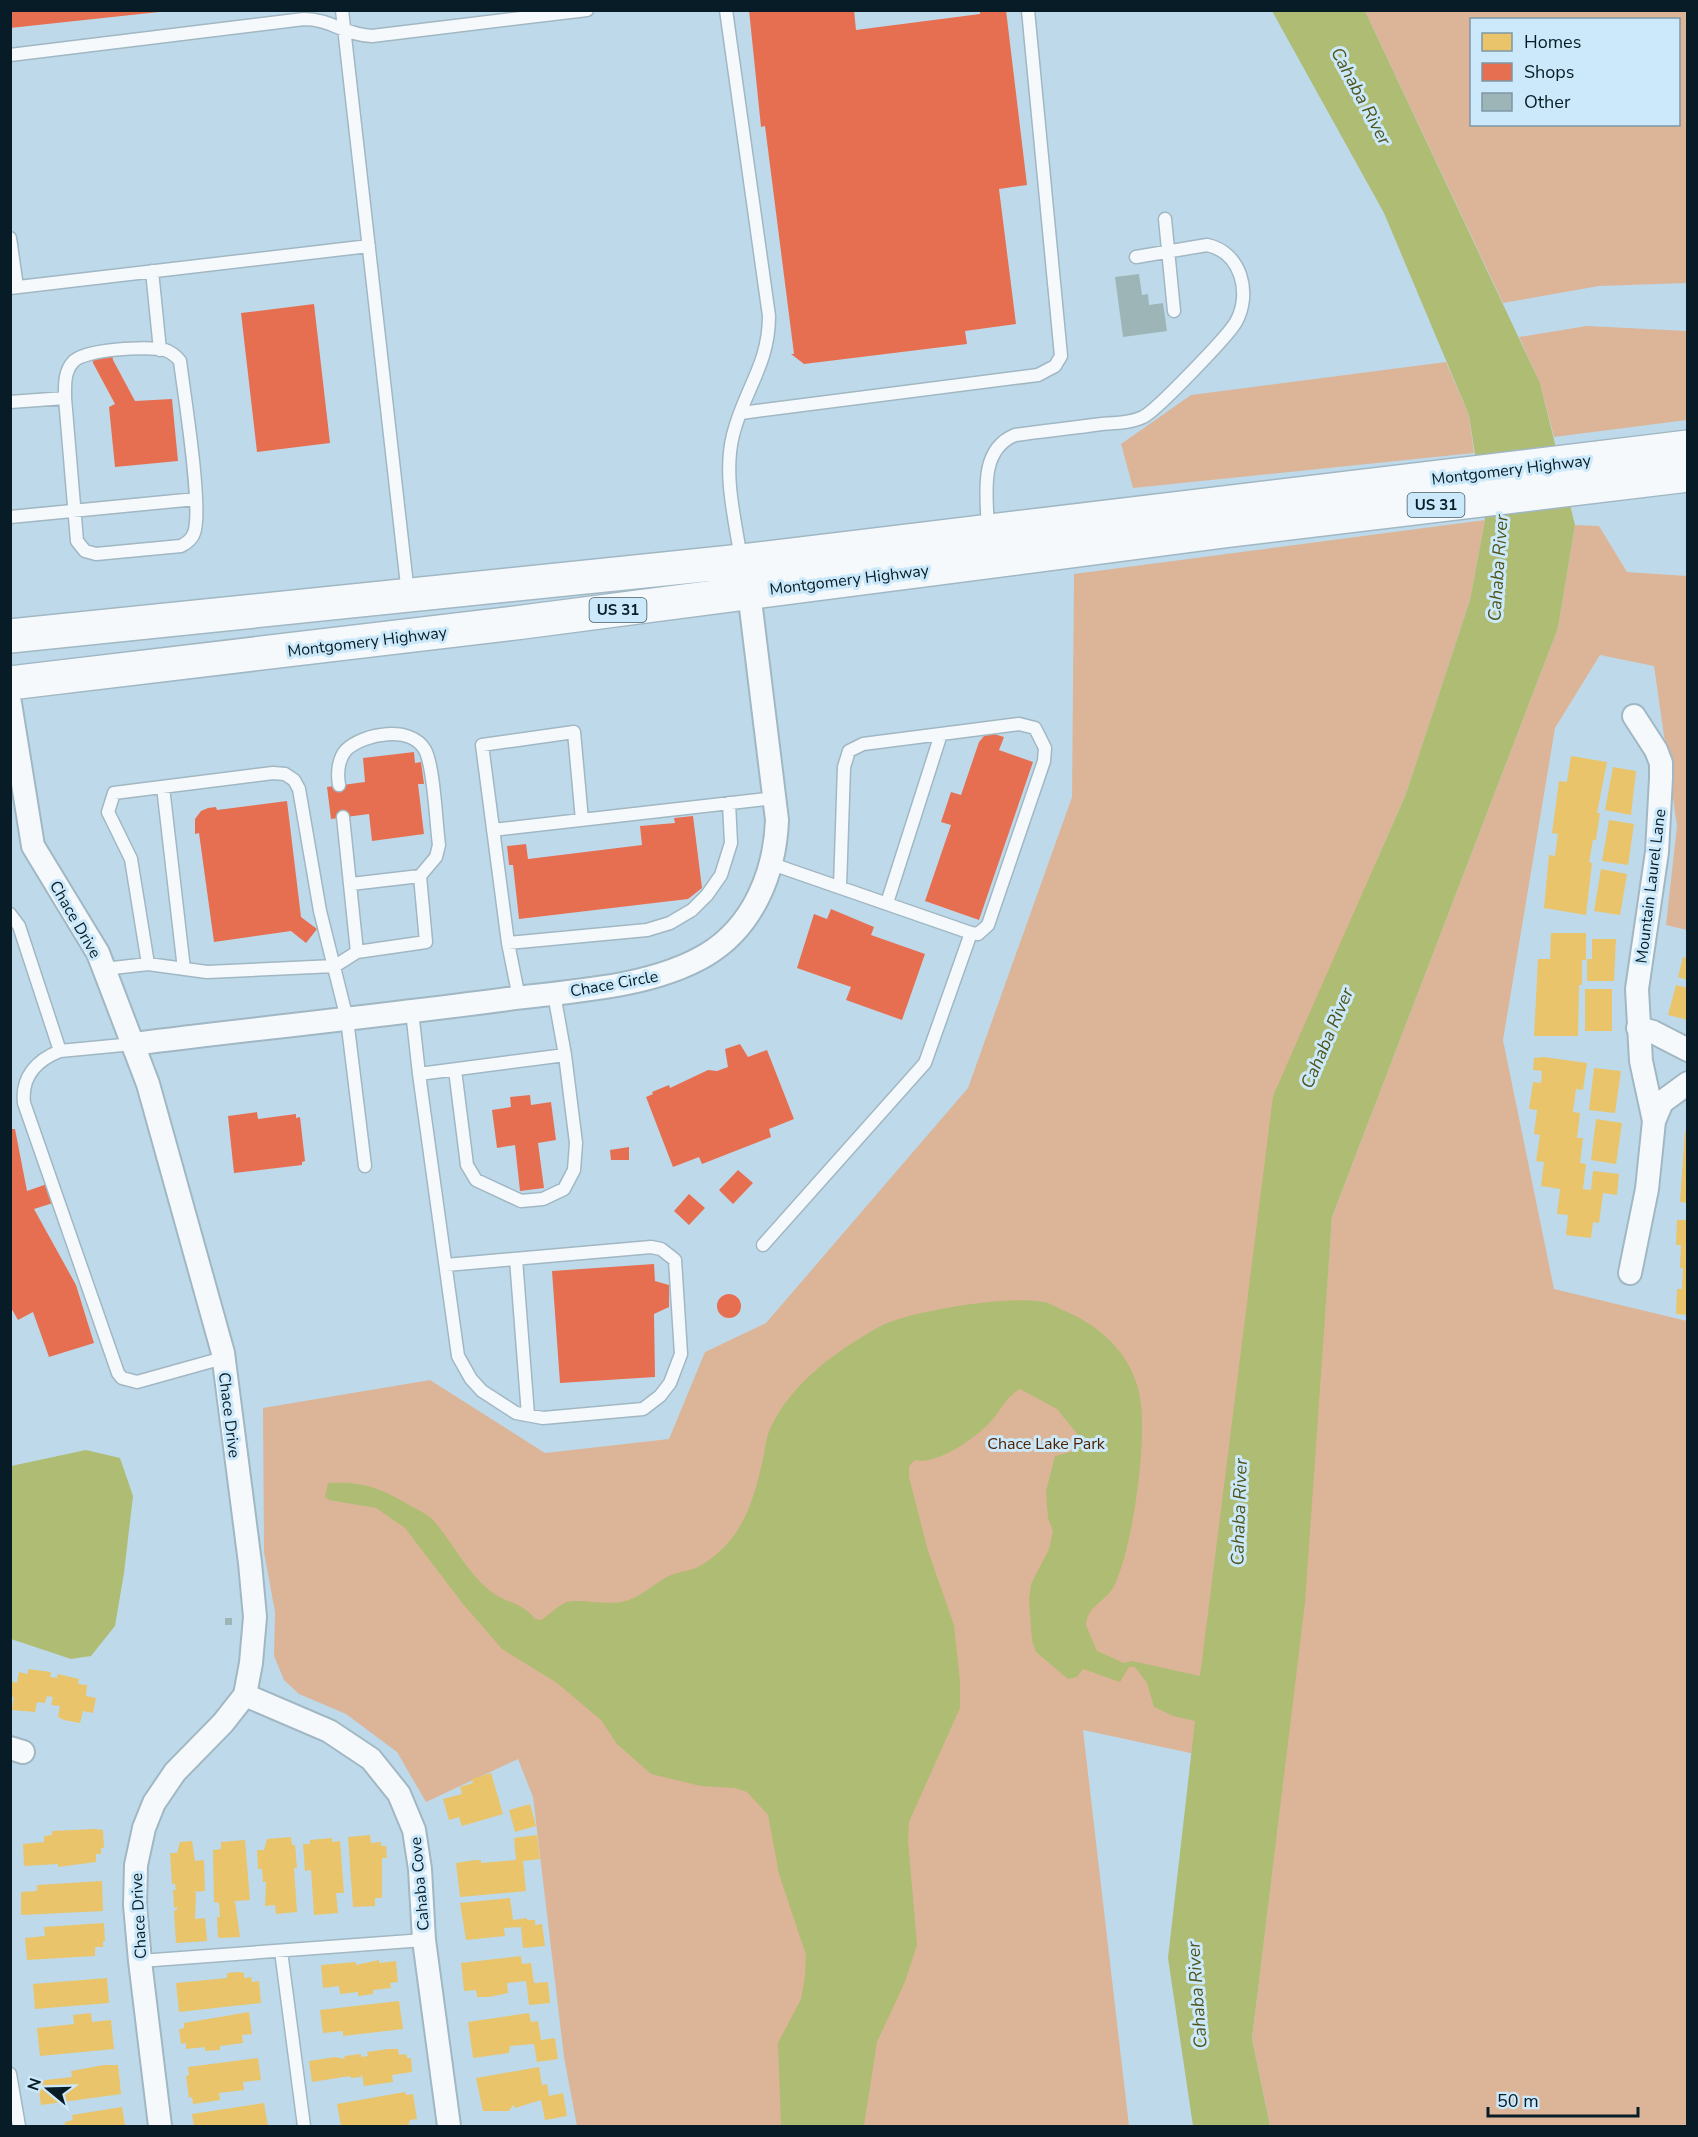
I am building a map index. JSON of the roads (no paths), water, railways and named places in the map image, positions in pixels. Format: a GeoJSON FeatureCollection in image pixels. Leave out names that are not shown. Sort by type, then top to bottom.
{"type":"FeatureCollection","features":[{"type":"Feature","properties":{"kind":"main road","name":"Montgomery Highway"},"geometry":{"type":"LineString","coordinates":[[10,636],[409,596],[745,577],[1646,466],[1688,447]]}},
{"type":"Feature","properties":{"kind":"main road","name":"Montgomery Highway"},"geometry":{"type":"LineString","coordinates":[[1646,466],[1688,475]]}},
{"type":"Feature","properties":{"kind":"main road","name":"Montgomery Highway"},"geometry":{"type":"LineString","coordinates":[[10,683],[523,622],[745,577],[988,532],[1223,518]]}},
{"type":"Feature","properties":{"kind":"street","name":"Chace Circle"},"geometry":{"type":"LineString","coordinates":[[133,1044],[554,994],[660,976],[707,955],[725,941],[755,905],[772,864],[777,820],[745,577]]}},
{"type":"Feature","properties":{"kind":"street","name":"Chace Drive"},"geometry":{"type":"LineString","coordinates":[[10,702],[33,846],[98,953],[148,1084],[223,1358],[250,1556],[255,1617],[251,1663],[245,1695],[223,1723],[175,1772],[154,1803],[144,1828],[136,1865],[135,1905],[140,1961],[160,2127]]}},
{"type":"Feature","properties":{"kind":"street","name":"Mountain Laurel Lane"},"geometry":{"type":"LineString","coordinates":[[1634,716],[1661,762],[1657,852],[1637,989],[1641,1061],[1654,1121]]}},
{"type":"Feature","properties":{"kind":"street"},"geometry":{"type":"LineString","coordinates":[[1638,1028],[1653,1032],[1688,1050]]}},
{"type":"Feature","properties":{"kind":"street","name":"Mountain Laurel Lane"},"geometry":{"type":"LineString","coordinates":[[1630,1273],[1647,1189],[1654,1121],[1662,1102],[1688,1083]]}},
{"type":"Feature","properties":{"kind":"street","name":"Cahaba Cove"},"geometry":{"type":"LineString","coordinates":[[245,1695],[329,1731],[371,1759],[387,1776],[399,1794],[414,1830],[420,1869],[424,1940],[449,2127]]}},
{"type":"Feature","properties":{"kind":"lane"},"geometry":{"type":"LineString","coordinates":[[342,10],[409,596]]}},
{"type":"Feature","properties":{"kind":"lane"},"geometry":{"type":"LineString","coordinates":[[10,56],[304,19],[328,22],[344,32],[372,36],[587,10]]}},
{"type":"Feature","properties":{"kind":"lane"},"geometry":{"type":"LineString","coordinates":[[726,10],[769,316],[769,340],[733,434],[729,467],[745,577]]}},
{"type":"Feature","properties":{"kind":"lane"},"geometry":{"type":"LineString","coordinates":[[741,413],[1038,375],[1055,366],[1061,356],[1029,10]]}},
{"type":"Feature","properties":{"kind":"lane"},"geometry":{"type":"LineString","coordinates":[[1165,219],[1174,311]]}},
{"type":"Feature","properties":{"kind":"lane"},"geometry":{"type":"LineString","coordinates":[[10,238],[14,288],[369,246]]}},
{"type":"Feature","properties":{"kind":"lane"},"geometry":{"type":"LineString","coordinates":[[988,532],[986,483],[990,464],[1004,440],[1015,435],[1142,417],[1206,356],[1236,322],[1242,306],[1242,278],[1237,265],[1218,247],[1207,245],[1136,257]]}},
{"type":"Feature","properties":{"kind":"lane"},"geometry":{"type":"LineString","coordinates":[[152,271],[160,350]]}},
{"type":"Feature","properties":{"kind":"lane"},"geometry":{"type":"LineString","coordinates":[[160,350],[175,355],[180,361],[196,499],[194,535],[181,546],[96,554],[85,551],[77,542],[65,398],[67,370],[74,360],[87,352],[160,350]]}},
{"type":"Feature","properties":{"kind":"lane"},"geometry":{"type":"LineString","coordinates":[[10,402],[65,398]]}},
{"type":"Feature","properties":{"kind":"lane"},"geometry":{"type":"LineString","coordinates":[[10,517],[196,499]]}},
{"type":"Feature","properties":{"kind":"lane"},"geometry":{"type":"LineString","coordinates":[[772,864],[978,934],[988,925],[1044,762],[1045,748],[1042,737],[1027,724],[863,744],[849,751],[844,767],[840,887]]}},
{"type":"Feature","properties":{"kind":"lane"},"geometry":{"type":"LineString","coordinates":[[519,998],[508,943],[482,745],[574,732],[582,820]]}},
{"type":"Feature","properties":{"kind":"lane"},"geometry":{"type":"LineString","coordinates":[[887,903],[941,734]]}},
{"type":"Feature","properties":{"kind":"lane"},"geometry":{"type":"LineString","coordinates":[[339,785],[340,763],[345,751],[365,739],[401,735],[419,742],[426,750],[439,845],[436,857],[420,876],[351,884]]}},
{"type":"Feature","properties":{"kind":"lane"},"geometry":{"type":"LineString","coordinates":[[147,964],[131,859],[108,812],[114,793],[273,773],[285,774],[294,780],[301,797],[320,911],[347,1018],[365,1166]]}},
{"type":"Feature","properties":{"kind":"lane"},"geometry":{"type":"LineString","coordinates":[[163,787],[184,969]]}},
{"type":"Feature","properties":{"kind":"lane"},"geometry":{"type":"LineString","coordinates":[[493,830],[775,798]]}},
{"type":"Feature","properties":{"kind":"lane"},"geometry":{"type":"LineString","coordinates":[[508,943],[647,930],[678,919],[707,895],[721,875],[731,843],[729,803]]}},
{"type":"Feature","properties":{"kind":"lane"},"geometry":{"type":"LineString","coordinates":[[343,817],[357,952]]}},
{"type":"Feature","properties":{"kind":"lane"},"geometry":{"type":"LineString","coordinates":[[104,969],[147,964],[207,972],[335,966],[357,952],[426,942],[420,876]]}},
{"type":"Feature","properties":{"kind":"lane"},"geometry":{"type":"LineString","coordinates":[[10,914],[19,926],[60,1051]]}},
{"type":"Feature","properties":{"kind":"lane"},"geometry":{"type":"LineString","coordinates":[[763,1245],[925,1063],[971,933]]}},
{"type":"Feature","properties":{"kind":"lane"},"geometry":{"type":"LineString","coordinates":[[455,1070],[470,1173],[476,1180],[512,1199],[532,1201],[554,1196],[564,1189],[574,1170],[576,1143],[565,1055],[554,994]]}},
{"type":"Feature","properties":{"kind":"lane"},"geometry":{"type":"LineString","coordinates":[[412,1011],[458,1356],[471,1379],[499,1403],[516,1413],[543,1418],[643,1409],[660,1396],[670,1383],[681,1354],[675,1260],[661,1249],[651,1247],[446,1265]]}},
{"type":"Feature","properties":{"kind":"lane"},"geometry":{"type":"LineString","coordinates":[[133,1044],[60,1051],[44,1057],[34,1067],[22,1090],[24,1102],[118,1373],[122,1378],[137,1382],[223,1358]]}},
{"type":"Feature","properties":{"kind":"lane"},"geometry":{"type":"LineString","coordinates":[[419,1074],[565,1055]]}},
{"type":"Feature","properties":{"kind":"lane"},"geometry":{"type":"LineString","coordinates":[[516,1259],[528,1415]]}},
{"type":"Feature","properties":{"kind":"lane"},"geometry":{"type":"LineString","coordinates":[[140,1961],[424,1940]]}},
{"type":"Feature","properties":{"kind":"lane"},"geometry":{"type":"LineString","coordinates":[[281,1951],[304,2127]]}},
{"type":"Feature","properties":{"kind":"lane"},"geometry":{"type":"LineString","coordinates":[[10,2074],[19,2127]]}},
{"type":"Feature","properties":{"kind":"water","name":"Cahaba River"},"geometry":{"type":"Polygon","coordinates":[[[1272,11],[1365,11],[1540,383],[1575,525],[1558,628],[1332,1217],[1305,1603],[1252,2039],[1270,2126],[1193,2126],[1168,1958],[1195,1721],[1173,1716],[1154,1707],[1147,1683],[1135,1667],[1129,1667],[1120,1682],[1083,1669],[1077,1677],[1068,1679],[1036,1652],[1032,1641],[1029,1601],[1031,1584],[1049,1549],[1053,1531],[1048,1518],[1046,1491],[1055,1456],[1074,1451],[1078,1435],[1057,1409],[1020,1389],[1008,1399],[986,1427],[967,1442],[934,1459],[915,1460],[909,1466],[909,1477],[928,1551],[954,1625],[960,1681],[960,1708],[909,1822],[908,1840],[917,1945],[905,1982],[877,2042],[864,2126],[781,2126],[778,2043],[801,1999],[806,1955],[779,1874],[768,1815],[747,1792],[735,1788],[701,1786],[651,1774],[617,1744],[601,1720],[557,1683],[502,1649],[463,1604],[405,1528],[376,1508],[329,1500],[325,1497],[328,1483],[352,1483],[371,1487],[426,1514],[441,1530],[466,1566],[489,1590],[524,1609],[535,1619],[541,1620],[567,1602],[613,1603],[629,1600],[669,1576],[699,1566],[728,1543],[750,1505],[770,1429],[779,1412],[802,1383],[831,1358],[879,1327],[912,1315],[984,1303],[1028,1300],[1046,1303],[1094,1327],[1117,1348],[1133,1373],[1141,1404],[1140,1470],[1127,1546],[1112,1590],[1090,1613],[1086,1625],[1097,1651],[1124,1663],[1132,1661],[1200,1676],[1273,1096],[1406,794],[1470,600],[1485,520],[1469,415],[1384,213],[1272,11]]]}},
{"type":"Feature","properties":{"kind":"water"},"geometry":{"type":"Polygon","coordinates":[[[86,1450],[120,1458],[133,1496],[115,1626],[91,1656],[71,1659],[11,1639],[11,1466],[86,1450]]]}},
{"type":"Feature","properties":{"kind":"park label","name":"Chace Lake Park"},"geometry":{"type":"Point","coordinates":[1046,1443]}}]}
